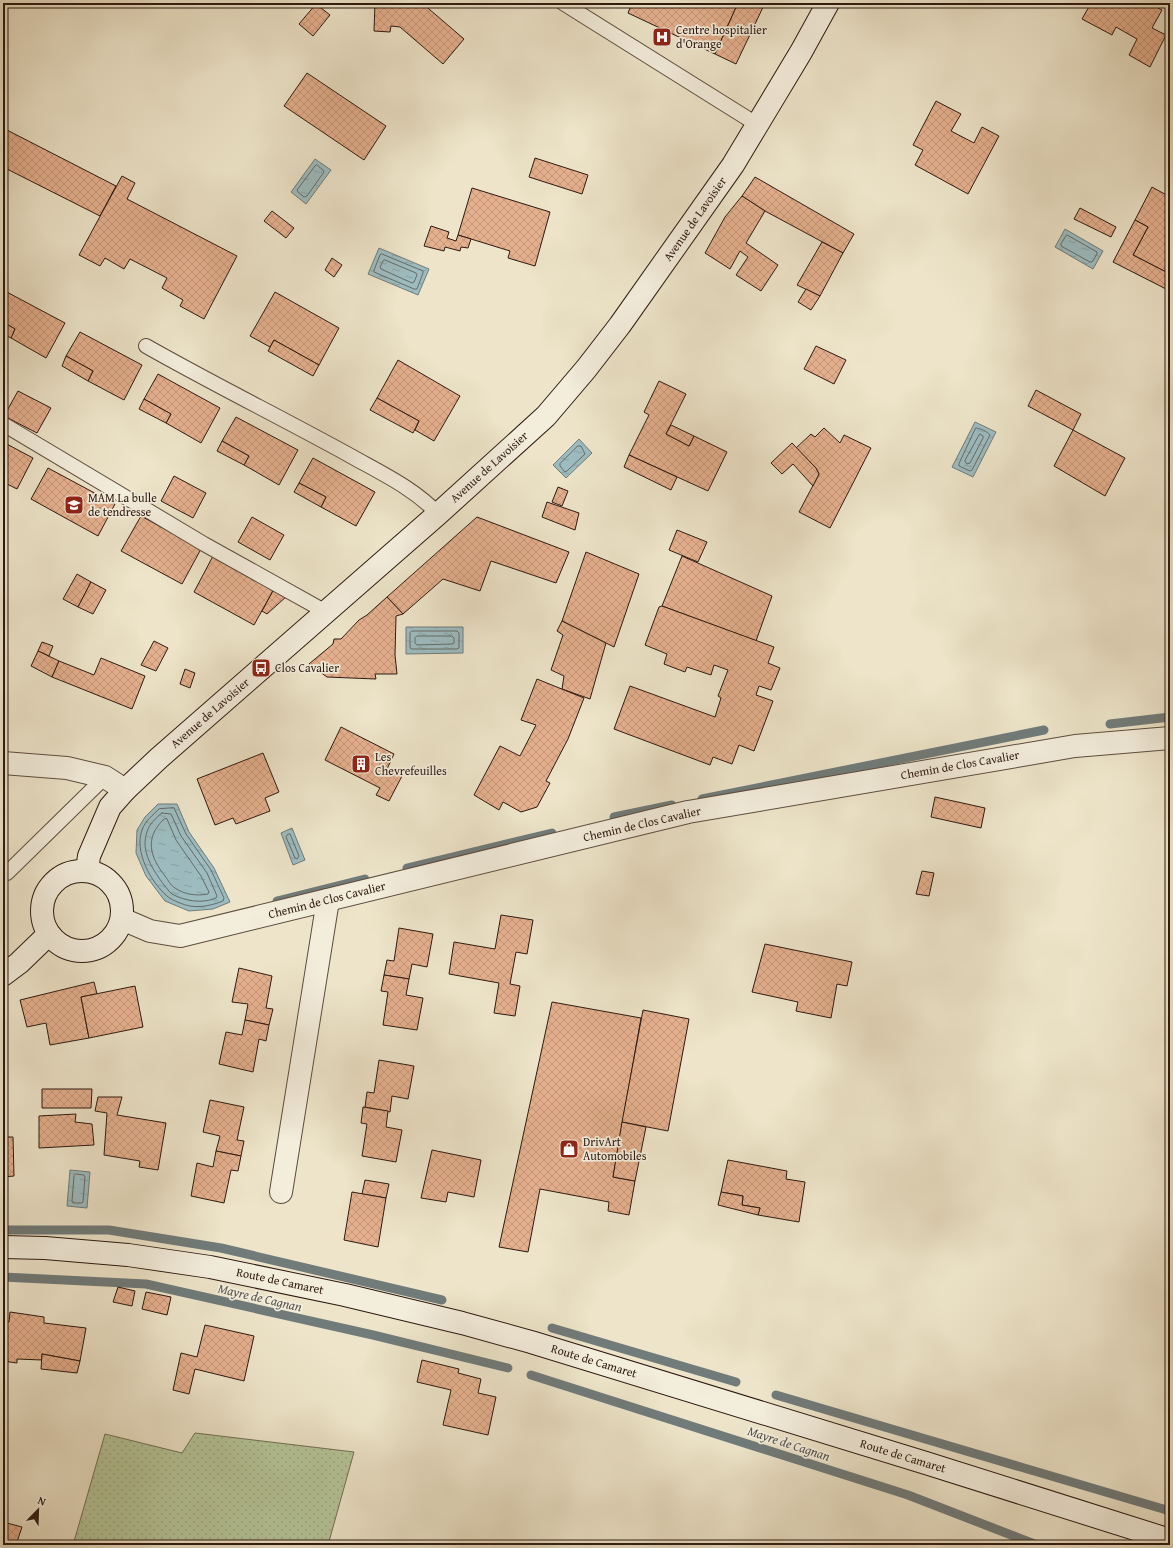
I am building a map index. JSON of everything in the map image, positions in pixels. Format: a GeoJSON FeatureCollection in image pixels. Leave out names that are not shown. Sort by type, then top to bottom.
{"type":"FeatureCollection","features":[{"type":"Feature","properties":{"kind":"street","name":"Avenue de Lavoisier"},"geometry":{"type":"LineString","coordinates":[[87,871],[89,856],[110,807],[124,790],[171,747],[438,514],[546,416],[586,369],[620,325],[688,230],[758,125],[828,3]]}},
{"type":"Feature","properties":{"kind":"street","name":"Chemin de Clos Cavalier"},"geometry":{"type":"LineString","coordinates":[[122,919],[150,931],[180,936],[688,812],[1075,746],[1170,738]]}},
{"type":"Feature","properties":{"kind":"street"},"geometry":{"type":"LineString","coordinates":[[3,763],[67,768],[105,777],[124,790]]}},
{"type":"Feature","properties":{"kind":"street"},"geometry":{"type":"LineString","coordinates":[[87,871],[100,875],[110,882],[118,893],[122,906],[122,919],[117,931],[109,942],[97,948],[84,951],[71,949],[59,944],[50,934],[44,922],[42,909],[45,897],[51,886],[61,877],[73,872],[87,871]]}},
{"type":"Feature","properties":{"kind":"street"},"geometry":{"type":"LineString","coordinates":[[281,1192],[328,900]]}},
{"type":"Feature","properties":{"kind":"street"},"geometry":{"type":"LineString","coordinates":[[3,975],[19,964],[50,934]]}},
{"type":"Feature","properties":{"kind":"street","name":"Route de Camaret"},"geometry":{"type":"LineString","coordinates":[[3,1247],[45,1248],[128,1255],[210,1267],[345,1295],[462,1323],[532,1342],[754,1410],[1170,1540]]}},
{"type":"Feature","properties":{"kind":"lane"},"geometry":{"type":"LineString","coordinates":[[563,3],[758,125]]}},
{"type":"Feature","properties":{"kind":"lane"},"geometry":{"type":"LineString","coordinates":[[146,346],[365,464],[426,502],[438,514]]}},
{"type":"Feature","properties":{"kind":"lane"},"geometry":{"type":"LineString","coordinates":[[3,424],[204,544],[326,612]]}},
{"type":"Feature","properties":{"kind":"lane"},"geometry":{"type":"LineString","coordinates":[[7,873],[105,777]]}},
{"type":"Feature","properties":{"kind":"green space"},"geometry":{"type":"Polygon","coordinates":[[[195,1433],[354,1452],[328,1545],[73,1545],[105,1434],[182,1453],[195,1433]]]}},
{"type":"Feature","properties":{"kind":"water"},"geometry":{"type":"Polygon","coordinates":[[[315,159],[331,170],[306,204],[291,192],[315,159]]]}},
{"type":"Feature","properties":{"kind":"water"},"geometry":{"type":"Polygon","coordinates":[[[1065,229],[1103,251],[1093,269],[1055,247],[1065,229]]]}},
{"type":"Feature","properties":{"kind":"water"},"geometry":{"type":"Polygon","coordinates":[[[379,248],[429,269],[418,295],[368,274],[379,248]]]}},
{"type":"Feature","properties":{"kind":"water"},"geometry":{"type":"Polygon","coordinates":[[[975,422],[996,432],[973,477],[952,467],[975,422]]]}},
{"type":"Feature","properties":{"kind":"water"},"geometry":{"type":"Polygon","coordinates":[[[579,439],[592,453],[566,478],[553,465],[579,439]]]}},
{"type":"Feature","properties":{"kind":"water"},"geometry":{"type":"Polygon","coordinates":[[[406,627],[463,627],[463,653],[406,654],[406,627]]]}},
{"type":"Feature","properties":{"kind":"water"},"geometry":{"type":"Polygon","coordinates":[[[158,804],[177,804],[189,832],[214,868],[230,902],[213,909],[189,911],[165,901],[146,876],[136,853],[137,830],[145,817],[158,804]]]}},
{"type":"Feature","properties":{"kind":"water"},"geometry":{"type":"Polygon","coordinates":[[[292,828],[305,860],[293,865],[281,833],[292,828]]]}},
{"type":"Feature","properties":{"kind":"water"},"geometry":{"type":"Polygon","coordinates":[[[70,1170],[90,1172],[87,1208],[67,1206],[70,1170]]]}},
{"type":"Feature","properties":{"kind":"building"},"geometry":{"type":"Polygon","coordinates":[[[375,3],[422,3],[464,39],[443,64],[400,27],[391,26],[390,32],[374,31],[375,3]]]}},
{"type":"Feature","properties":{"kind":"building"},"geometry":{"type":"Polygon","coordinates":[[[632,3],[738,3],[715,54],[628,13],[632,3]]]}},
{"type":"Feature","properties":{"kind":"building"},"geometry":{"type":"Polygon","coordinates":[[[738,3],[765,3],[736,64],[715,54],[738,3]]]}},
{"type":"Feature","properties":{"kind":"building"},"geometry":{"type":"Polygon","coordinates":[[[1091,3],[1148,3],[1162,10],[1152,28],[1166,35],[1150,67],[1129,55],[1137,39],[1116,27],[1112,35],[1082,19],[1091,3]]]}},
{"type":"Feature","properties":{"kind":"building"},"geometry":{"type":"Polygon","coordinates":[[[316,4],[330,15],[313,36],[299,24],[316,4]]]}},
{"type":"Feature","properties":{"kind":"building"},"geometry":{"type":"Polygon","coordinates":[[[307,73],[386,126],[364,160],[284,106],[307,73]]]}},
{"type":"Feature","properties":{"kind":"building"},"geometry":{"type":"Polygon","coordinates":[[[936,101],[961,114],[951,131],[974,143],[982,127],[999,136],[968,194],[915,165],[923,150],[913,145],[936,101]]]}},
{"type":"Feature","properties":{"kind":"building"},"geometry":{"type":"Polygon","coordinates":[[[3,128],[116,186],[100,216],[3,167],[3,128]]]}},
{"type":"Feature","properties":{"kind":"building"},"geometry":{"type":"Polygon","coordinates":[[[535,158],[588,175],[582,194],[529,177],[535,158]]]}},
{"type":"Feature","properties":{"kind":"building"},"geometry":{"type":"Polygon","coordinates":[[[122,176],[135,183],[127,199],[237,256],[204,319],[180,306],[183,300],[162,288],[167,278],[130,259],[124,269],[105,258],[100,266],[79,255],[122,176]]]}},
{"type":"Feature","properties":{"kind":"building"},"geometry":{"type":"Polygon","coordinates":[[[755,177],[854,234],[843,253],[765,211],[742,196],[755,177]]]}},
{"type":"Feature","properties":{"kind":"building"},"geometry":{"type":"Polygon","coordinates":[[[1152,187],[1170,197],[1170,228],[1168,232],[1170,233],[1170,274],[1133,255],[1148,227],[1135,220],[1152,187]]]}},
{"type":"Feature","properties":{"kind":"building"},"geometry":{"type":"Polygon","coordinates":[[[472,188],[550,212],[535,266],[508,258],[510,251],[458,235],[472,188]]]}},
{"type":"Feature","properties":{"kind":"building"},"geometry":{"type":"Polygon","coordinates":[[[742,196],[765,211],[746,243],[778,265],[761,291],[736,275],[748,257],[740,251],[730,269],[705,253],[725,217],[742,196]]]}},
{"type":"Feature","properties":{"kind":"building"},"geometry":{"type":"Polygon","coordinates":[[[1080,208],[1116,227],[1111,237],[1074,219],[1080,208]]]}},
{"type":"Feature","properties":{"kind":"building"},"geometry":{"type":"Polygon","coordinates":[[[272,211],[294,228],[286,238],[264,221],[272,211]]]}},
{"type":"Feature","properties":{"kind":"building"},"geometry":{"type":"Polygon","coordinates":[[[1135,220],[1148,227],[1133,255],[1170,274],[1170,287],[1168,290],[1113,262],[1135,220]]]}},
{"type":"Feature","properties":{"kind":"building"},"geometry":{"type":"Polygon","coordinates":[[[431,226],[449,232],[447,238],[456,241],[458,235],[471,239],[468,248],[461,247],[460,251],[445,247],[444,251],[424,246],[431,226]]]}},
{"type":"Feature","properties":{"kind":"building"},"geometry":{"type":"Polygon","coordinates":[[[822,242],[843,253],[820,296],[797,285],[822,242]]]}},
{"type":"Feature","properties":{"kind":"building"},"geometry":{"type":"Polygon","coordinates":[[[332,258],[342,265],[334,277],[325,270],[332,258]]]}},
{"type":"Feature","properties":{"kind":"building"},"geometry":{"type":"Polygon","coordinates":[[[806,289],[820,296],[811,310],[798,302],[806,289]]]}},
{"type":"Feature","properties":{"kind":"building"},"geometry":{"type":"Polygon","coordinates":[[[3,290],[65,323],[46,358],[11,338],[15,329],[3,322],[3,290]]]}},
{"type":"Feature","properties":{"kind":"building"},"geometry":{"type":"Polygon","coordinates":[[[275,292],[339,328],[319,365],[274,340],[270,347],[250,336],[275,292]]]}},
{"type":"Feature","properties":{"kind":"building"},"geometry":{"type":"Polygon","coordinates":[[[3,322],[15,329],[11,338],[3,334],[3,322]]]}},
{"type":"Feature","properties":{"kind":"building"},"geometry":{"type":"Polygon","coordinates":[[[80,332],[142,365],[124,400],[88,381],[93,371],[66,356],[80,332]]]}},
{"type":"Feature","properties":{"kind":"building"},"geometry":{"type":"Polygon","coordinates":[[[274,340],[319,365],[313,376],[268,351],[274,340]]]}},
{"type":"Feature","properties":{"kind":"building"},"geometry":{"type":"Polygon","coordinates":[[[816,346],[846,360],[834,384],[804,369],[816,346]]]}},
{"type":"Feature","properties":{"kind":"building"},"geometry":{"type":"Polygon","coordinates":[[[66,356],[93,371],[88,381],[62,366],[66,356]]]}},
{"type":"Feature","properties":{"kind":"building"},"geometry":{"type":"Polygon","coordinates":[[[398,360],[460,396],[434,441],[415,430],[419,421],[377,398],[398,360]]]}},
{"type":"Feature","properties":{"kind":"building"},"geometry":{"type":"Polygon","coordinates":[[[158,374],[220,408],[201,443],[166,423],[171,414],[144,399],[158,374]]]}},
{"type":"Feature","properties":{"kind":"building"},"geometry":{"type":"Polygon","coordinates":[[[659,381],[686,394],[666,434],[689,446],[694,436],[727,452],[708,491],[629,455],[649,415],[644,412],[659,381]]]}},
{"type":"Feature","properties":{"kind":"building"},"geometry":{"type":"Polygon","coordinates":[[[1036,390],[1081,414],[1073,430],[1028,406],[1036,390]]]}},
{"type":"Feature","properties":{"kind":"building"},"geometry":{"type":"Polygon","coordinates":[[[18,391],[51,408],[37,433],[4,416],[18,391]]]}},
{"type":"Feature","properties":{"kind":"building"},"geometry":{"type":"Polygon","coordinates":[[[377,398],[419,421],[413,433],[370,410],[377,398]]]}},
{"type":"Feature","properties":{"kind":"building"},"geometry":{"type":"Polygon","coordinates":[[[144,399],[171,414],[166,423],[139,409],[144,399]]]}},
{"type":"Feature","properties":{"kind":"building"},"geometry":{"type":"Polygon","coordinates":[[[236,417],[298,450],[279,485],[244,465],[249,456],[222,441],[236,417]]]}},
{"type":"Feature","properties":{"kind":"building"},"geometry":{"type":"Polygon","coordinates":[[[671,425],[694,436],[689,446],[666,434],[671,425]]]}},
{"type":"Feature","properties":{"kind":"building"},"geometry":{"type":"Polygon","coordinates":[[[824,428],[840,443],[844,435],[871,448],[830,528],[799,512],[819,474],[816,468],[796,448],[811,434],[815,437],[824,428]]]}},
{"type":"Feature","properties":{"kind":"building"},"geometry":{"type":"Polygon","coordinates":[[[1073,430],[1125,458],[1105,496],[1054,466],[1073,430]]]}},
{"type":"Feature","properties":{"kind":"building"},"geometry":{"type":"Polygon","coordinates":[[[222,441],[249,456],[244,465],[217,451],[222,441]]]}},
{"type":"Feature","properties":{"kind":"building"},"geometry":{"type":"Polygon","coordinates":[[[3,442],[33,458],[17,489],[3,482],[3,442]]]}},
{"type":"Feature","properties":{"kind":"building"},"geometry":{"type":"Polygon","coordinates":[[[792,443],[816,468],[819,474],[813,486],[793,464],[782,474],[771,463],[792,443]]]}},
{"type":"Feature","properties":{"kind":"building"},"geometry":{"type":"Polygon","coordinates":[[[629,455],[677,477],[671,490],[624,467],[629,455]]]}},
{"type":"Feature","properties":{"kind":"building"},"geometry":{"type":"Polygon","coordinates":[[[313,458],[375,492],[356,526],[321,507],[326,497],[299,483],[313,458]]]}},
{"type":"Feature","properties":{"kind":"building"},"geometry":{"type":"Polygon","coordinates":[[[48,468],[115,504],[98,536],[31,499],[48,468]]]}},
{"type":"Feature","properties":{"kind":"building"},"geometry":{"type":"Polygon","coordinates":[[[174,476],[206,493],[193,518],[161,501],[174,476]]]}},
{"type":"Feature","properties":{"kind":"building"},"geometry":{"type":"Polygon","coordinates":[[[299,483],[326,497],[321,507],[294,492],[299,483]]]}},
{"type":"Feature","properties":{"kind":"building"},"geometry":{"type":"Polygon","coordinates":[[[558,487],[568,491],[562,506],[552,502],[558,487]]]}},
{"type":"Feature","properties":{"kind":"building"},"geometry":{"type":"Polygon","coordinates":[[[547,502],[579,513],[575,530],[542,517],[547,502]]]}},
{"type":"Feature","properties":{"kind":"building"},"geometry":{"type":"Polygon","coordinates":[[[141,516],[201,549],[182,584],[121,551],[141,516]]]}},
{"type":"Feature","properties":{"kind":"building"},"geometry":{"type":"Polygon","coordinates":[[[252,517],[284,535],[270,560],[238,542],[252,517]]]}},
{"type":"Feature","properties":{"kind":"building"},"geometry":{"type":"Polygon","coordinates":[[[477,517],[569,552],[556,583],[491,561],[480,591],[443,579],[403,614],[387,597],[477,517]]]}},
{"type":"Feature","properties":{"kind":"building"},"geometry":{"type":"Polygon","coordinates":[[[677,530],[707,542],[698,562],[669,550],[677,530]]]}},
{"type":"Feature","properties":{"kind":"building"},"geometry":{"type":"Polygon","coordinates":[[[586,552],[639,574],[614,647],[562,621],[586,552]]]}},
{"type":"Feature","properties":{"kind":"building"},"geometry":{"type":"Polygon","coordinates":[[[213,556],[274,589],[254,625],[194,592],[213,556]]]}},
{"type":"Feature","properties":{"kind":"building"},"geometry":{"type":"Polygon","coordinates":[[[682,556],[772,596],[756,641],[662,606],[682,556]]]}},
{"type":"Feature","properties":{"kind":"building"},"geometry":{"type":"Polygon","coordinates":[[[77,574],[91,582],[78,607],[63,599],[77,574]]]}},
{"type":"Feature","properties":{"kind":"building"},"geometry":{"type":"Polygon","coordinates":[[[91,582],[106,590],[93,614],[78,607],[91,582]]]}},
{"type":"Feature","properties":{"kind":"building"},"geometry":{"type":"Polygon","coordinates":[[[274,589],[287,596],[267,614],[262,611],[274,589]]]}},
{"type":"Feature","properties":{"kind":"building"},"geometry":{"type":"Polygon","coordinates":[[[387,597],[403,614],[396,616],[395,655],[397,674],[375,674],[376,679],[327,677],[309,664],[333,644],[334,639],[341,639],[359,620],[367,615],[387,597]]]}},
{"type":"Feature","properties":{"kind":"building"},"geometry":{"type":"Polygon","coordinates":[[[662,606],[774,647],[768,663],[780,668],[771,690],[759,686],[756,695],[773,701],[754,751],[739,745],[732,764],[713,757],[710,765],[614,729],[630,686],[715,717],[721,698],[718,696],[728,670],[714,665],[711,675],[687,667],[685,672],[664,664],[667,654],[645,645],[659,607],[662,606]]]}},
{"type":"Feature","properties":{"kind":"building"},"geometry":{"type":"Polygon","coordinates":[[[562,621],[606,643],[590,699],[562,689],[564,676],[551,670],[563,635],[557,631],[562,621]]]}},
{"type":"Feature","properties":{"kind":"building"},"geometry":{"type":"Polygon","coordinates":[[[154,641],[168,648],[156,671],[141,665],[154,641]]]}},
{"type":"Feature","properties":{"kind":"building"},"geometry":{"type":"Polygon","coordinates":[[[42,642],[53,646],[49,656],[38,651],[42,642]]]}},
{"type":"Feature","properties":{"kind":"building"},"geometry":{"type":"Polygon","coordinates":[[[38,651],[59,661],[52,677],[31,666],[38,651]]]}},
{"type":"Feature","properties":{"kind":"building"},"geometry":{"type":"Polygon","coordinates":[[[101,658],[145,676],[132,709],[52,677],[59,661],[94,675],[101,658]]]}},
{"type":"Feature","properties":{"kind":"building"},"geometry":{"type":"Polygon","coordinates":[[[185,669],[195,673],[190,688],[180,684],[185,669]]]}},
{"type":"Feature","properties":{"kind":"building"},"geometry":{"type":"Polygon","coordinates":[[[537,679],[584,698],[568,739],[546,781],[550,783],[537,807],[521,812],[503,802],[499,810],[474,795],[500,746],[520,756],[536,725],[521,720],[537,679]]]}},
{"type":"Feature","properties":{"kind":"building","name":"Les Chevrefeuilles"},"geometry":{"type":"Polygon","coordinates":[[[341,727],[394,754],[387,769],[402,776],[389,801],[376,795],[380,788],[325,760],[341,727]]]}},
{"type":"Feature","properties":{"kind":"building"},"geometry":{"type":"Polygon","coordinates":[[[263,753],[279,792],[265,798],[270,811],[236,824],[233,818],[215,825],[197,779],[263,753]]]}},
{"type":"Feature","properties":{"kind":"building"},"geometry":{"type":"Polygon","coordinates":[[[935,797],[985,808],[981,828],[931,817],[935,797]]]}},
{"type":"Feature","properties":{"kind":"building"},"geometry":{"type":"Polygon","coordinates":[[[922,871],[934,873],[929,896],[916,894],[922,871]]]}},
{"type":"Feature","properties":{"kind":"building"},"geometry":{"type":"Polygon","coordinates":[[[501,915],[533,920],[527,954],[516,952],[510,984],[520,986],[515,1016],[494,1013],[499,983],[449,974],[454,942],[495,949],[501,915]]]}},
{"type":"Feature","properties":{"kind":"building"},"geometry":{"type":"Polygon","coordinates":[[[399,928],[433,934],[427,967],[412,964],[409,979],[384,975],[387,960],[394,961],[399,928]]]}},
{"type":"Feature","properties":{"kind":"building"},"geometry":{"type":"Polygon","coordinates":[[[765,944],[852,962],[847,986],[837,984],[831,1018],[796,1011],[798,1002],[752,992],[765,944]]]}},
{"type":"Feature","properties":{"kind":"building"},"geometry":{"type":"Polygon","coordinates":[[[239,968],[272,976],[266,1008],[273,1009],[269,1025],[245,1020],[248,1004],[232,1002],[239,968]]]}},
{"type":"Feature","properties":{"kind":"building"},"geometry":{"type":"Polygon","coordinates":[[[384,975],[409,979],[406,995],[423,998],[417,1030],[383,1025],[388,992],[381,991],[384,975]]]}},
{"type":"Feature","properties":{"kind":"building"},"geometry":{"type":"Polygon","coordinates":[[[94,982],[97,994],[81,997],[89,1038],[50,1045],[46,1023],[27,1027],[20,1000],[94,982]]]}},
{"type":"Feature","properties":{"kind":"building"},"geometry":{"type":"Polygon","coordinates":[[[135,986],[143,1027],[89,1038],[81,997],[135,986]]]}},
{"type":"Feature","properties":{"kind":"building","name":"DrivArt Automobiles"},"geometry":{"type":"Polygon","coordinates":[[[552,1002],[641,1018],[613,1177],[635,1181],[629,1215],[608,1211],[609,1202],[540,1189],[528,1252],[499,1247],[552,1002]]]}},
{"type":"Feature","properties":{"kind":"building"},"geometry":{"type":"Polygon","coordinates":[[[643,1010],[689,1019],[668,1131],[622,1122],[643,1010]]]}},
{"type":"Feature","properties":{"kind":"building"},"geometry":{"type":"Polygon","coordinates":[[[245,1020],[269,1025],[266,1041],[259,1039],[253,1072],[219,1064],[226,1032],[242,1035],[245,1020]]]}},
{"type":"Feature","properties":{"kind":"building"},"geometry":{"type":"Polygon","coordinates":[[[379,1060],[414,1066],[408,1099],[392,1096],[390,1112],[365,1107],[367,1092],[374,1093],[379,1060]]]}},
{"type":"Feature","properties":{"kind":"building"},"geometry":{"type":"Polygon","coordinates":[[[42,1089],[92,1089],[91,1108],[42,1108],[42,1089]]]}},
{"type":"Feature","properties":{"kind":"building"},"geometry":{"type":"Polygon","coordinates":[[[98,1097],[122,1097],[117,1115],[166,1123],[158,1170],[139,1167],[140,1161],[104,1155],[107,1113],[95,1111],[98,1097]]]}},
{"type":"Feature","properties":{"kind":"building"},"geometry":{"type":"Polygon","coordinates":[[[210,1100],[244,1107],[237,1140],[244,1141],[241,1156],[216,1151],[220,1136],[203,1132],[210,1100]]]}},
{"type":"Feature","properties":{"kind":"building"},"geometry":{"type":"Polygon","coordinates":[[[363,1107],[388,1111],[386,1127],[402,1130],[396,1162],[362,1156],[367,1124],[361,1123],[363,1107]]]}},
{"type":"Feature","properties":{"kind":"building"},"geometry":{"type":"Polygon","coordinates":[[[76,1114],[75,1122],[92,1124],[94,1145],[39,1148],[39,1116],[76,1114]]]}},
{"type":"Feature","properties":{"kind":"building"},"geometry":{"type":"Polygon","coordinates":[[[622,1122],[646,1127],[635,1181],[613,1177],[622,1122]]]}},
{"type":"Feature","properties":{"kind":"building"},"geometry":{"type":"Polygon","coordinates":[[[3,1137],[13,1137],[14,1176],[3,1177],[3,1137]]]}},
{"type":"Feature","properties":{"kind":"building"},"geometry":{"type":"Polygon","coordinates":[[[432,1150],[481,1160],[474,1197],[448,1192],[446,1202],[421,1198],[432,1150]]]}},
{"type":"Feature","properties":{"kind":"building"},"geometry":{"type":"Polygon","coordinates":[[[216,1151],[241,1156],[238,1171],[231,1170],[224,1203],[191,1196],[197,1163],[213,1167],[216,1151]]]}},
{"type":"Feature","properties":{"kind":"building"},"geometry":{"type":"Polygon","coordinates":[[[728,1160],[787,1171],[786,1179],[805,1182],[799,1222],[758,1215],[760,1208],[742,1205],[743,1196],[721,1192],[728,1160]]]}},
{"type":"Feature","properties":{"kind":"building"},"geometry":{"type":"Polygon","coordinates":[[[365,1180],[389,1184],[386,1198],[362,1194],[365,1180]]]}},
{"type":"Feature","properties":{"kind":"building"},"geometry":{"type":"Polygon","coordinates":[[[352,1192],[386,1198],[378,1247],[344,1240],[352,1192]]]}},
{"type":"Feature","properties":{"kind":"building"},"geometry":{"type":"Polygon","coordinates":[[[721,1192],[743,1196],[742,1205],[760,1208],[758,1215],[718,1205],[721,1192]]]}},
{"type":"Feature","properties":{"kind":"building"},"geometry":{"type":"Polygon","coordinates":[[[118,1287],[135,1291],[132,1306],[113,1302],[118,1287]]]}},
{"type":"Feature","properties":{"kind":"building"},"geometry":{"type":"Polygon","coordinates":[[[146,1292],[171,1297],[167,1315],[142,1309],[146,1292]]]}},
{"type":"Feature","properties":{"kind":"building"},"geometry":{"type":"Polygon","coordinates":[[[10,1312],[44,1317],[44,1323],[86,1328],[80,1361],[42,1354],[42,1360],[17,1359],[17,1363],[3,1361],[3,1321],[9,1322],[10,1312]]]}},
{"type":"Feature","properties":{"kind":"building"},"geometry":{"type":"Polygon","coordinates":[[[205,1325],[254,1336],[244,1381],[195,1369],[189,1394],[173,1390],[181,1353],[197,1357],[205,1325]]]}},
{"type":"Feature","properties":{"kind":"building"},"geometry":{"type":"Polygon","coordinates":[[[42,1354],[80,1361],[77,1373],[41,1369],[42,1354]]]}},
{"type":"Feature","properties":{"kind":"building"},"geometry":{"type":"Polygon","coordinates":[[[422,1360],[459,1369],[458,1373],[481,1379],[478,1393],[496,1397],[488,1435],[443,1425],[451,1390],[417,1382],[422,1360]]]}},
{"type":"Feature","properties":{"kind":"building"},"geometry":{"type":"Polygon","coordinates":[[[3,1522],[22,1527],[16,1545],[3,1545],[3,1522]]]}},
{"type":"Feature","properties":{"kind":"waterway"},"geometry":{"type":"LineString","coordinates":[[1110,724],[1170,717]]}},
{"type":"Feature","properties":{"kind":"waterway"},"geometry":{"type":"LineString","coordinates":[[702,799],[1044,730]]}},
{"type":"Feature","properties":{"kind":"waterway"},"geometry":{"type":"LineString","coordinates":[[614,817],[672,805]]}},
{"type":"Feature","properties":{"kind":"waterway"},"geometry":{"type":"LineString","coordinates":[[407,868],[552,833]]}},
{"type":"Feature","properties":{"kind":"waterway"},"geometry":{"type":"LineString","coordinates":[[277,901],[365,879]]}},
{"type":"Feature","properties":{"kind":"waterway"},"geometry":{"type":"LineString","coordinates":[[3,1230],[109,1230],[221,1248],[442,1300]]}},
{"type":"Feature","properties":{"kind":"waterway","name":"Mayre de Cagnan"},"geometry":{"type":"LineString","coordinates":[[3,1277],[146,1284],[373,1335],[508,1368]]}},
{"type":"Feature","properties":{"kind":"waterway"},"geometry":{"type":"LineString","coordinates":[[552,1328],[736,1382]]}},
{"type":"Feature","properties":{"kind":"waterway","name":"Mayre de Cagnan"},"geometry":{"type":"LineString","coordinates":[[531,1375],[908,1495],[1037,1545]]}},
{"type":"Feature","properties":{"kind":"waterway"},"geometry":{"type":"LineString","coordinates":[[776,1395],[1170,1511]]}},
{"type":"Feature","properties":{"kind":"place","name":"Centre hospitalier d'Orange"},"geometry":{"type":"Point","coordinates":[662,37]}},
{"type":"Feature","properties":{"kind":"place","name":"MAM La bulle de tendresse"},"geometry":{"type":"Point","coordinates":[74,505]}},
{"type":"Feature","properties":{"kind":"place","name":"Clos Cavalier"},"geometry":{"type":"Point","coordinates":[261,668]}},
{"type":"Feature","properties":{"kind":"place","name":"Les Chevrefeuilles"},"geometry":{"type":"Point","coordinates":[361,764]}},
{"type":"Feature","properties":{"kind":"place","name":"DrivArt Automobiles"},"geometry":{"type":"Point","coordinates":[569,1149]}}]}
